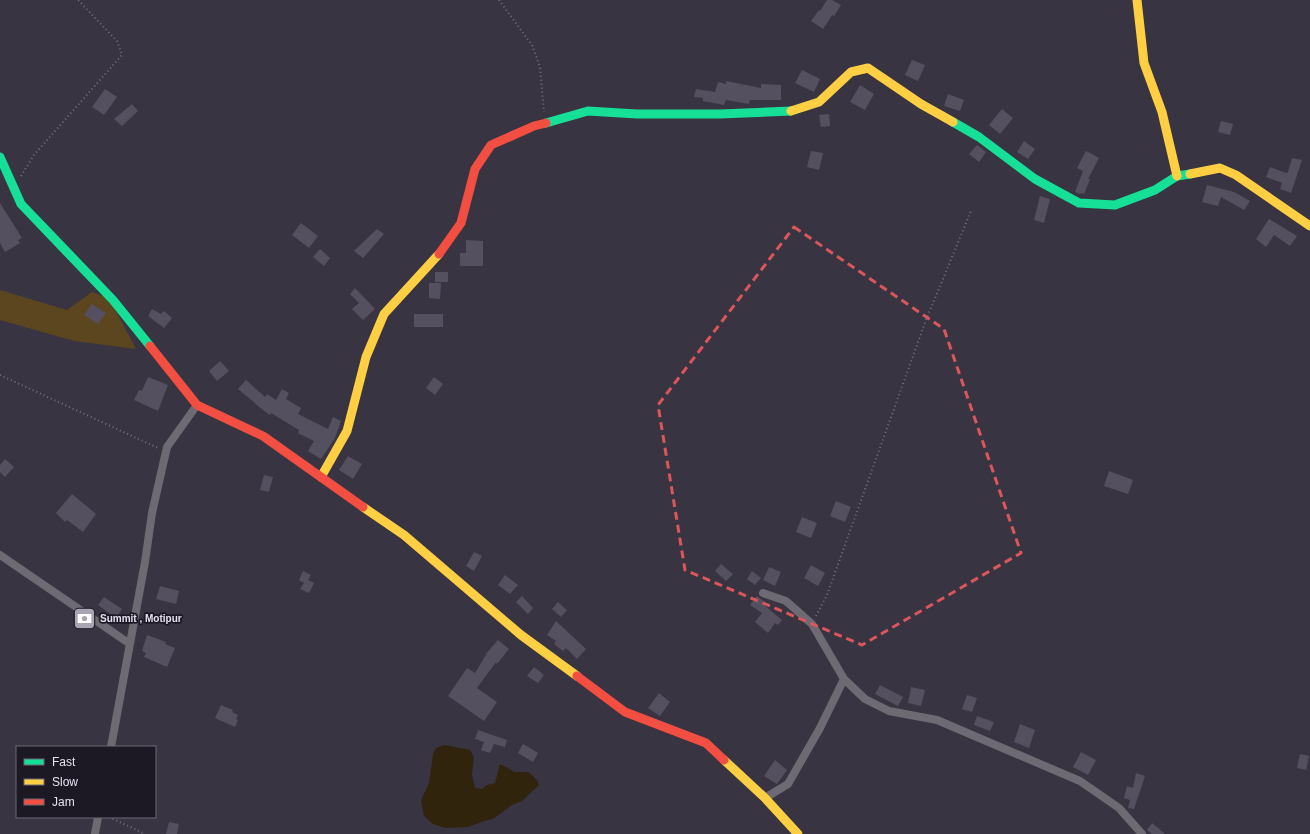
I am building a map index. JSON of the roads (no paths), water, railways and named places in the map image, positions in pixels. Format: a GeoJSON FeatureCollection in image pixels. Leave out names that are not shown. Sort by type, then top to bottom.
{"type":"FeatureCollection","features":[{"type":"Feature","properties":{"kind":"street"},"geometry":{"type":"LineString","coordinates":[[1137,0],[1144,63],[1162,112],[1177,176]]}},
{"type":"Feature","properties":{"kind":"street"},"geometry":{"type":"LineString","coordinates":[[321,477],[347,431],[366,357],[384,314],[439,254],[461,223],[475,169],[491,145],[534,126],[588,111],[637,114],[788,112],[819,102],[851,72],[868,68],[920,104],[979,137],[1036,179],[1079,203],[1114,205],[1156,190],[1177,176],[1220,168],[1236,175],[1310,226]]}},
{"type":"Feature","properties":{"kind":"street"},"geometry":{"type":"LineString","coordinates":[[0,157],[21,204],[113,300],[197,405],[263,436],[404,535],[521,635],[625,712],[706,743],[765,798],[798,834]]}},
{"type":"Feature","properties":{"kind":"street"},"geometry":{"type":"LineString","coordinates":[[111,746],[145,562],[152,513],[167,447],[197,405]]}},
{"type":"Feature","properties":{"kind":"street"},"geometry":{"type":"LineString","coordinates":[[0,555],[130,644]]}},
{"type":"Feature","properties":{"kind":"street"},"geometry":{"type":"LineString","coordinates":[[763,594],[786,602],[812,624],[844,679],[865,699],[889,711],[937,720],[1080,781],[1119,808],[1142,834]]}},
{"type":"Feature","properties":{"kind":"street"},"geometry":{"type":"LineString","coordinates":[[765,798],[788,784],[820,728],[844,679]]}},
{"type":"Feature","properties":{"kind":"street"},"geometry":{"type":"LineString","coordinates":[[95,834],[98,818]]}},
{"type":"Feature","properties":{"kind":"place","name":"Summit , Motipur"},"geometry":{"type":"Point","coordinates":[85,618]}}]}
